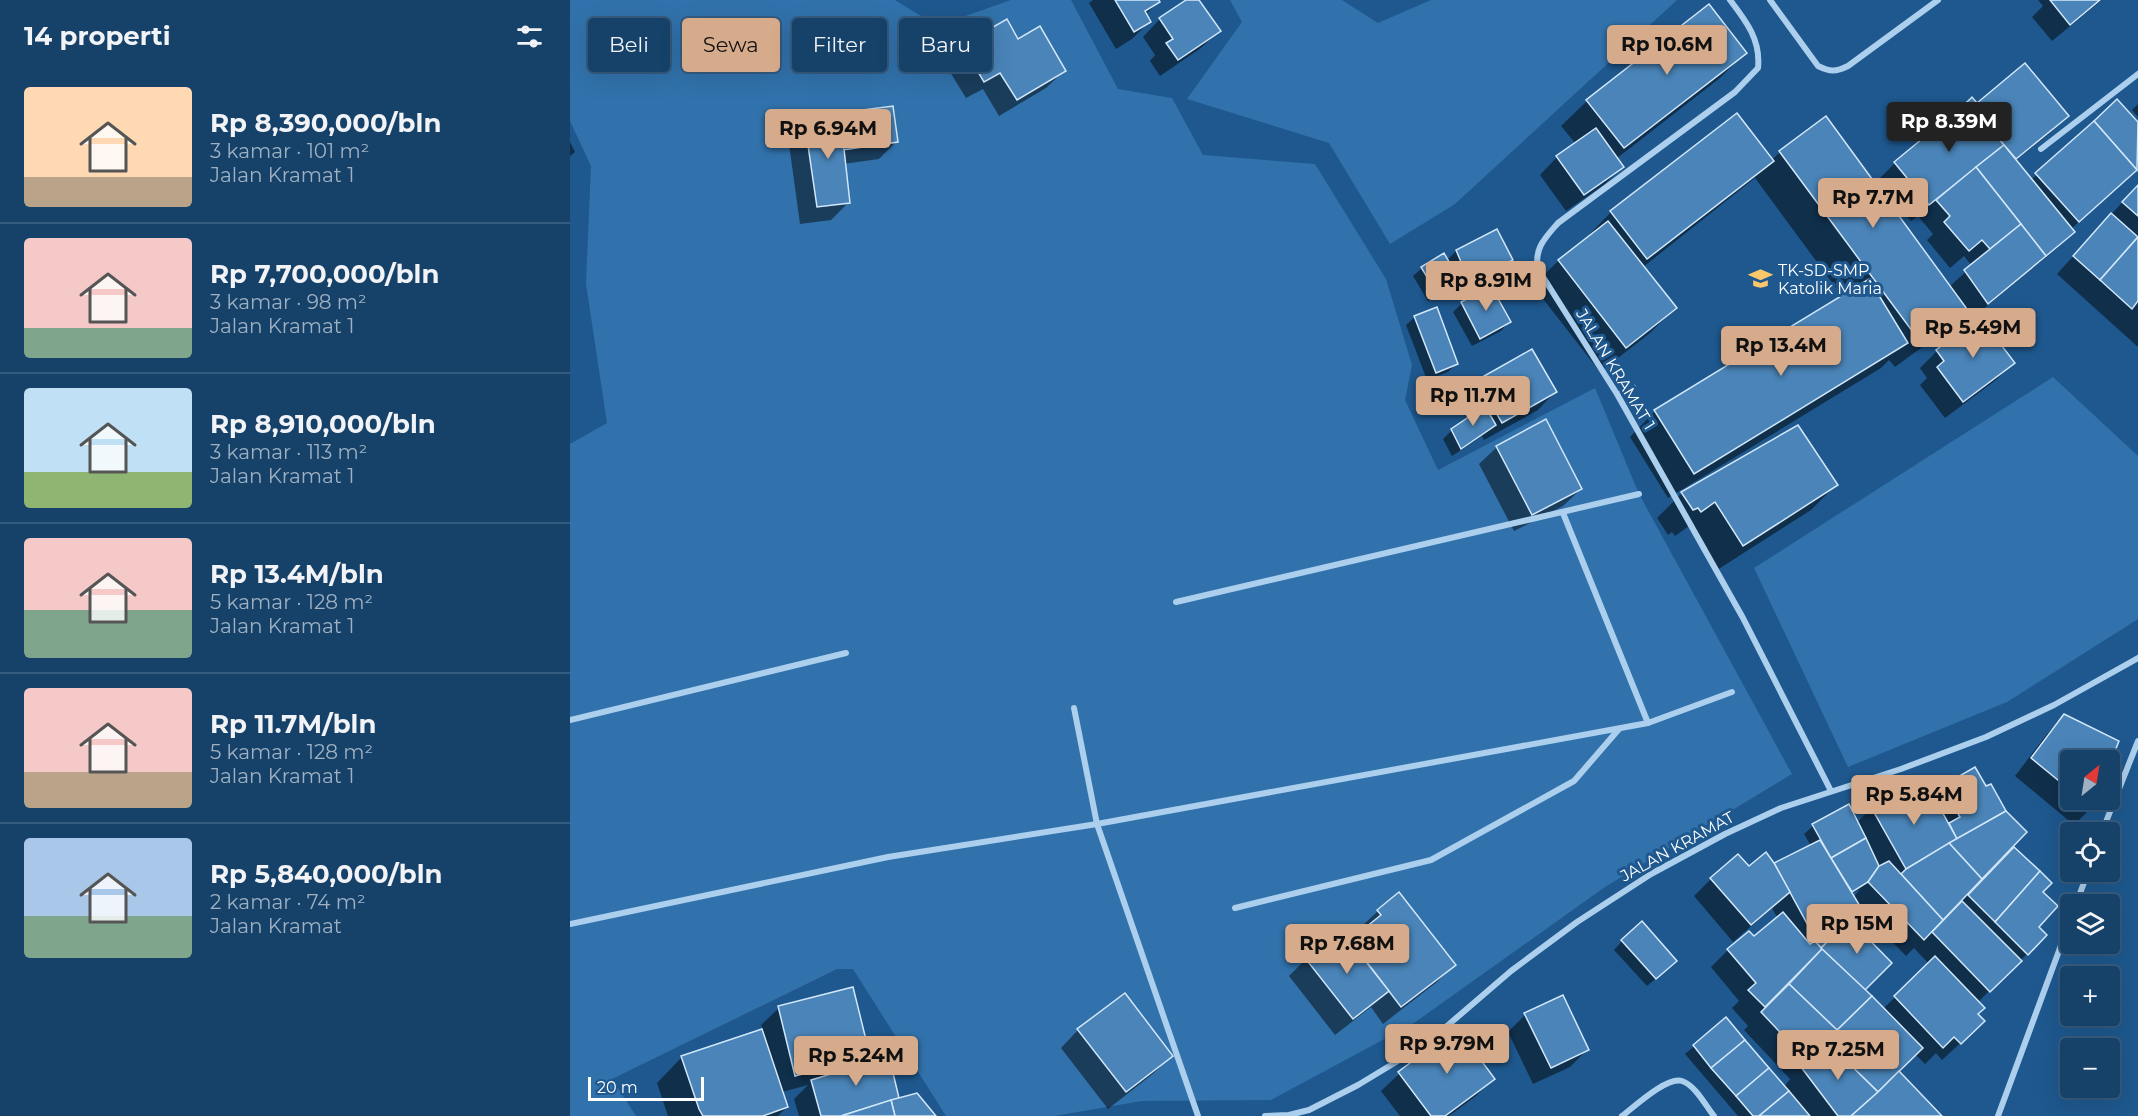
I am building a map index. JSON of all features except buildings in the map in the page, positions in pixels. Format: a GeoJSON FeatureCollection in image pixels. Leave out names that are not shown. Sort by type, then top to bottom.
{"type":"FeatureCollection","features":[{"type":"Feature","properties":{"kind":"street","name":"JALAN KRAMAT 1"},"geometry":{"type":"LineString","coordinates":[[1730,0],[1741,14],[1757,43],[1758,68],[1735,92],[1558,223],[1546,236],[1536,256],[1538,269],[1617,394],[1743,618],[1831,791]]}},
{"type":"Feature","properties":{"kind":"street"},"geometry":{"type":"LineString","coordinates":[[1770,0],[1818,66],[1832,71],[1848,66],[1938,0]]}},
{"type":"Feature","properties":{"kind":"street"},"geometry":{"type":"LineString","coordinates":[[2041,149],[2138,74]]}},
{"type":"Feature","properties":{"kind":"street"},"geometry":{"type":"LineString","coordinates":[[1176,602],[1640,494]]}},
{"type":"Feature","properties":{"kind":"street"},"geometry":{"type":"LineString","coordinates":[[1563,513],[1648,723]]}},
{"type":"Feature","properties":{"kind":"street"},"geometry":{"type":"LineString","coordinates":[[570,720],[846,653]]}},
{"type":"Feature","properties":{"kind":"street","name":"JALAN KRAMAT"},"geometry":{"type":"LineString","coordinates":[[1265,1116],[1289,1115],[1309,1110],[1358,1085],[1401,1059],[1447,1026],[1548,944],[1650,874],[1755,819],[1986,737],[2054,705],[2138,658]]}},
{"type":"Feature","properties":{"kind":"street"},"geometry":{"type":"LineString","coordinates":[[570,924],[888,857],[1098,824],[1619,729],[1648,723],[1732,692]]}},
{"type":"Feature","properties":{"kind":"street"},"geometry":{"type":"LineString","coordinates":[[1074,708],[1098,824],[1198,1116]]}},
{"type":"Feature","properties":{"kind":"street"},"geometry":{"type":"LineString","coordinates":[[1235,908],[1431,860],[1574,782],[1619,729]]}},
{"type":"Feature","properties":{"kind":"street"},"geometry":{"type":"LineString","coordinates":[[2106,822],[2138,741]]}},
{"type":"Feature","properties":{"kind":"street"},"geometry":{"type":"LineString","coordinates":[[1998,1116],[2060,948]]}},
{"type":"Feature","properties":{"kind":"street"},"geometry":{"type":"LineString","coordinates":[[1622,1116],[1673,1081],[1683,1081],[1696,1092],[1714,1116]]}},
{"type":"Feature","properties":{"kind":"lane"},"geometry":{"type":"LineString","coordinates":[[1617,394],[1634,387]]}},
{"type":"Feature","properties":{"kind":"shaded area"},"geometry":{"type":"Polygon","coordinates":[[[570,0],[895,0],[924,18],[899,18],[899,72],[978,72],[984,82],[1000,73],[1039,27],[1018,39],[1007,19],[992,28],[992,18],[960,18],[1011,0],[1071,0],[1118,89],[1172,98],[1203,155],[1315,164],[1386,279],[1412,365],[1405,400],[1438,470],[1595,388],[1639,494],[1792,774],[1605,887],[1414,1023],[1271,1100],[1142,1101],[1054,1116],[946,1116],[853,969],[837,969],[612,1079],[636,1116],[570,1116],[570,444],[607,423],[586,284],[591,166],[570,121],[570,0]],[[893,106],[804,118],[817,207],[850,203],[843,150],[898,142],[893,106]],[[1546,419],[1496,446],[1532,515],[1582,489],[1546,419]],[[1399,892],[1377,909],[1381,915],[1350,940],[1341,930],[1402,1007],[1456,965],[1399,892]],[[1125,993],[1077,1029],[1126,1092],[1173,1056],[1125,993]]]}},
{"type":"Feature","properties":{"kind":"shaded area"},"geometry":{"type":"Polygon","coordinates":[[[1230,0],[1342,0],[1378,23],[1431,0],[1677,0],[1455,204],[1390,244],[1329,143],[1187,99],[1242,22],[1230,0]]]}},
{"type":"Feature","properties":{"kind":"shaded area"},"geometry":{"type":"Polygon","coordinates":[[[2053,377],[2138,456],[2138,619],[2007,702],[1848,767],[1754,568],[2053,377]]]}},
{"type":"Feature","properties":{"kind":"place","name":"TK-SD-SMP Katolik Maria"},"geometry":{"type":"Point","coordinates":[1760,279]}}]}
